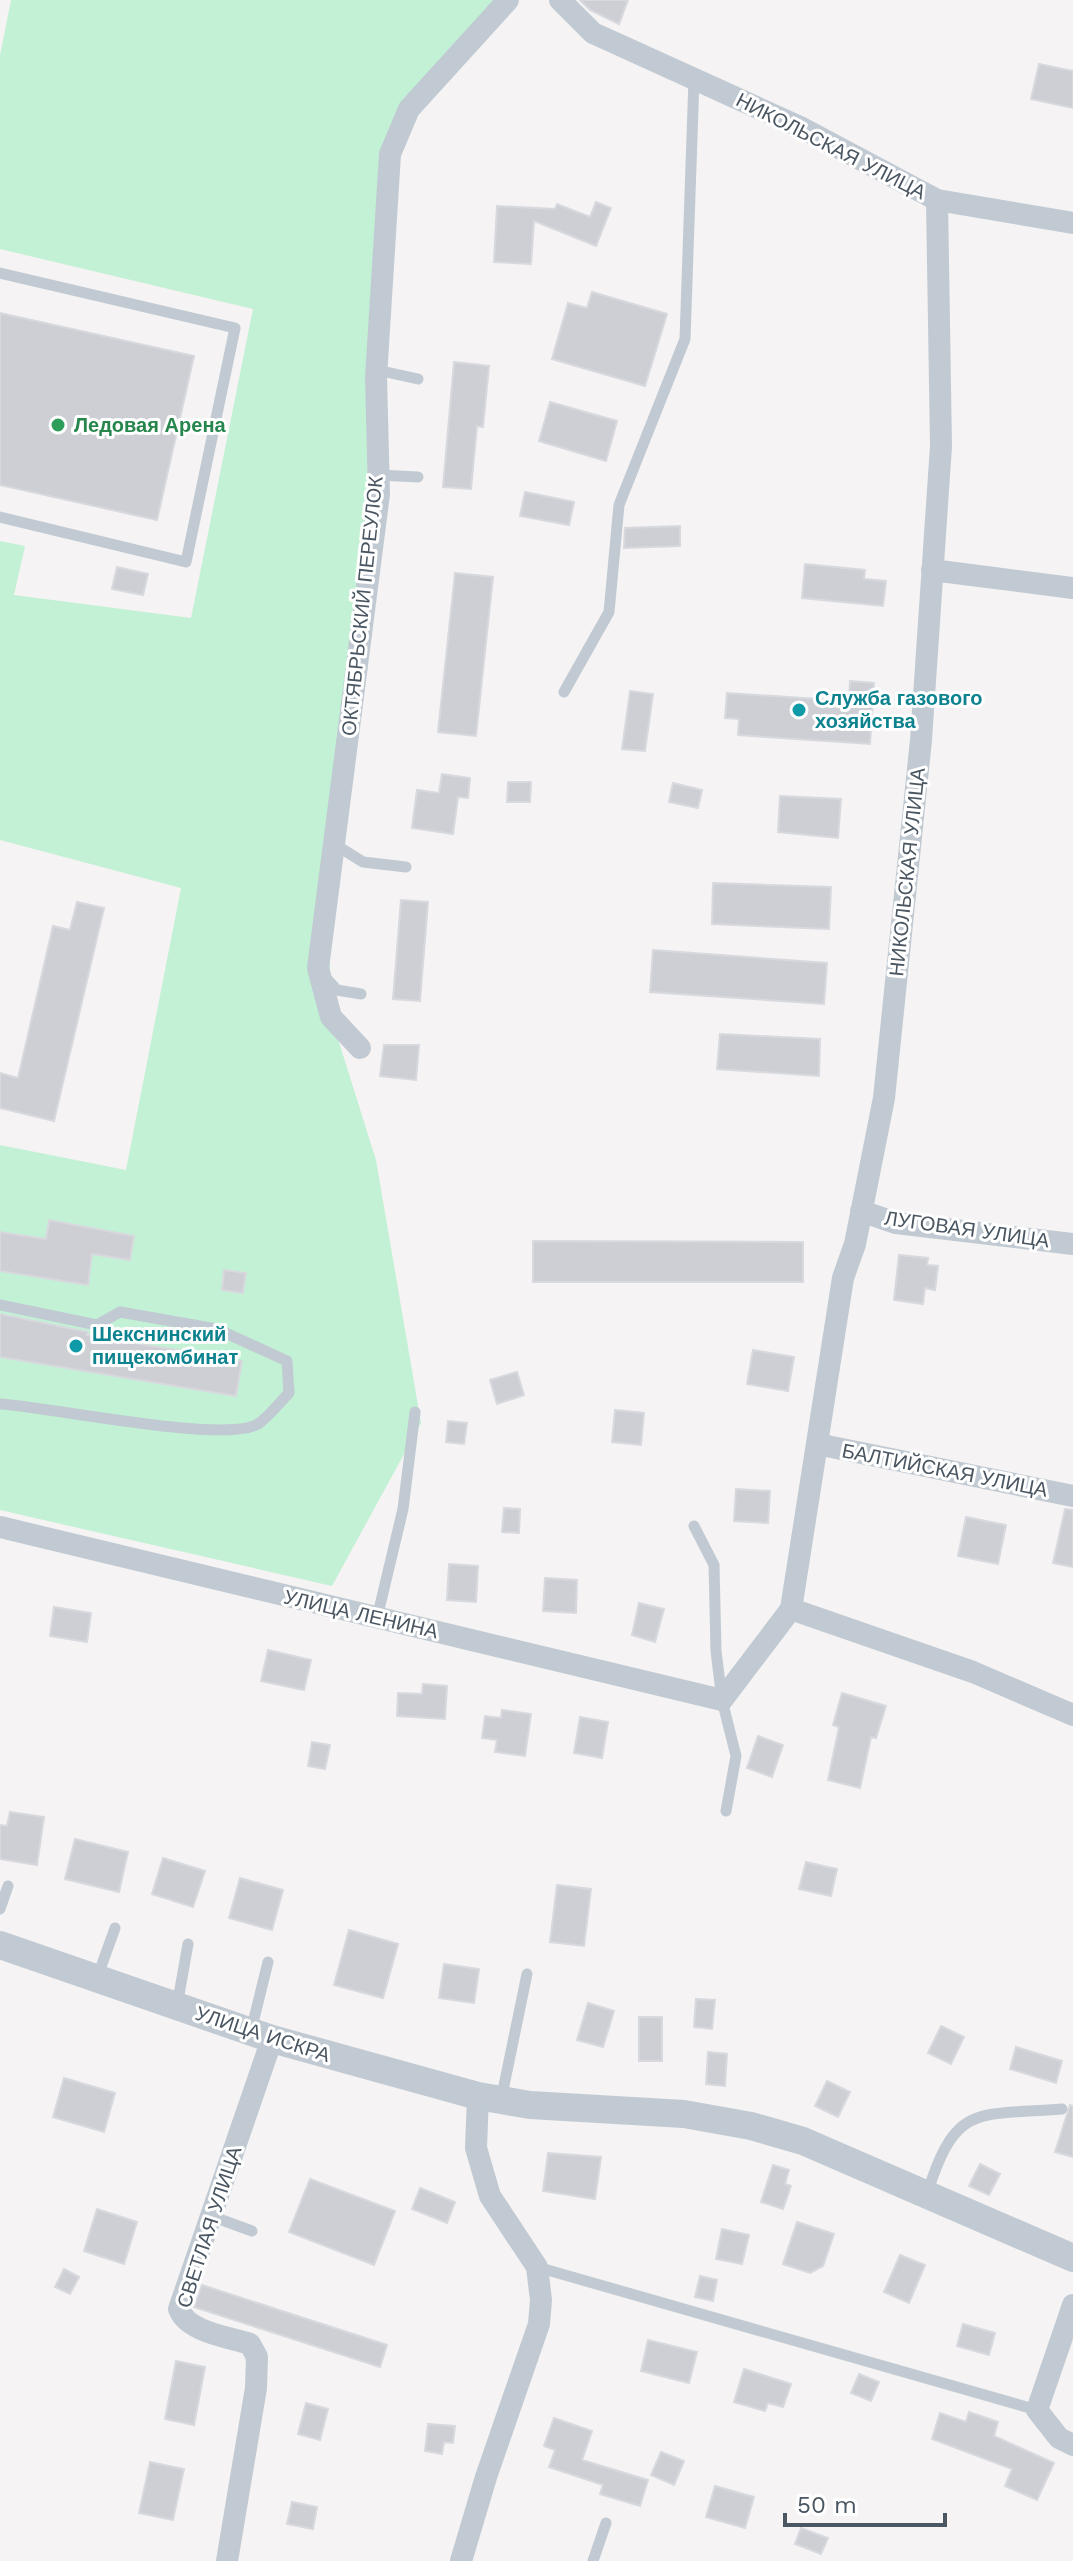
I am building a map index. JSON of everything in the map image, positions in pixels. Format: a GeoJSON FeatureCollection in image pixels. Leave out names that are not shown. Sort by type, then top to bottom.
{"type":"FeatureCollection","features":[{"type":"Feature","properties":{"kind":"street","name":"ОКТЯБРЬСКИЙ ПЕРЕУЛОК"},"geometry":{"type":"LineString","coordinates":[[360,1048],[331,1017],[318,968],[378,475],[377,370],[390,154],[409,109],[508,0]]}},
{"type":"Feature","properties":{"kind":"street","name":"НИКОЛЬСКАЯ УЛИЦА"},"geometry":{"type":"LineString","coordinates":[[560,0],[593,33],[800,127],[937,200],[941,446],[921,740],[884,1098],[861,1211],[843,1278],[791,1609],[722,1700]]}},
{"type":"Feature","properties":{"kind":"street"},"geometry":{"type":"LineString","coordinates":[[937,200],[1073,223]]}},
{"type":"Feature","properties":{"kind":"street"},"geometry":{"type":"LineString","coordinates":[[932,570],[1073,588]]}},
{"type":"Feature","properties":{"kind":"street","name":"ЛУГОВАЯ УЛИЦА"},"geometry":{"type":"LineString","coordinates":[[861,1211],[896,1223],[1073,1244]]}},
{"type":"Feature","properties":{"kind":"street","name":"БАЛТИЙСКАЯ УЛИЦА"},"geometry":{"type":"LineString","coordinates":[[817,1444],[1073,1496]]}},
{"type":"Feature","properties":{"kind":"street","name":"УЛИЦА ЛЕНИНА"},"geometry":{"type":"LineString","coordinates":[[0,1527],[722,1700]]}},
{"type":"Feature","properties":{"kind":"street"},"geometry":{"type":"LineString","coordinates":[[791,1609],[973,1672],[1073,1715]]}},
{"type":"Feature","properties":{"kind":"street","name":"УЛИЦА ИСКРА"},"geometry":{"type":"LineString","coordinates":[[0,1945],[261,2035],[490,2098],[530,2105],[684,2114],[751,2126],[803,2141],[1073,2258]]}},
{"type":"Feature","properties":{"kind":"street","name":"СВЕТЛАЯ УЛИЦА"},"geometry":{"type":"LineString","coordinates":[[227,2561],[256,2388],[257,2357],[250,2344],[192,2325],[182,2318],[179,2309],[211,2216],[261,2035]]}},
{"type":"Feature","properties":{"kind":"street"},"geometry":{"type":"LineString","coordinates":[[461,2561],[486,2477],[539,2324],[537,2267],[490,2196],[476,2148],[490,2098]]}},
{"type":"Feature","properties":{"kind":"street"},"geometry":{"type":"LineString","coordinates":[[1073,2305],[1037,2410],[1059,2438],[1073,2445]]}},
{"type":"Feature","properties":{"kind":"lane"},"geometry":{"type":"LineString","coordinates":[[564,692],[609,612],[619,505],[685,339],[694,79]]}},
{"type":"Feature","properties":{"kind":"lane"},"geometry":{"type":"LineString","coordinates":[[0,273],[235,328],[186,562],[0,517]]}},
{"type":"Feature","properties":{"kind":"lane"},"geometry":{"type":"LineString","coordinates":[[377,370],[418,379]]}},
{"type":"Feature","properties":{"kind":"lane"},"geometry":{"type":"LineString","coordinates":[[378,475],[418,477]]}},
{"type":"Feature","properties":{"kind":"lane"},"geometry":{"type":"LineString","coordinates":[[334,843],[363,862],[406,867]]}},
{"type":"Feature","properties":{"kind":"lane"},"geometry":{"type":"LineString","coordinates":[[318,968],[337,990],[361,994]]}},
{"type":"Feature","properties":{"kind":"lane"},"geometry":{"type":"LineString","coordinates":[[0,1305],[97,1325],[120,1312],[217,1329],[287,1361],[289,1393],[257,1425],[199,1432],[45,1407],[0,1404]]}},
{"type":"Feature","properties":{"kind":"lane"},"geometry":{"type":"LineString","coordinates":[[377,1618],[403,1509],[415,1412]]}},
{"type":"Feature","properties":{"kind":"lane"},"geometry":{"type":"LineString","coordinates":[[694,1526],[714,1565],[716,1651],[722,1700],[736,1756],[726,1811]]}},
{"type":"Feature","properties":{"kind":"lane"},"geometry":{"type":"LineString","coordinates":[[0,1909],[8,1886]]}},
{"type":"Feature","properties":{"kind":"lane"},"geometry":{"type":"LineString","coordinates":[[97,1979],[115,1928]]}},
{"type":"Feature","properties":{"kind":"lane"},"geometry":{"type":"LineString","coordinates":[[177,2006],[188,1944]]}},
{"type":"Feature","properties":{"kind":"lane"},"geometry":{"type":"LineString","coordinates":[[261,2035],[268,1962]]}},
{"type":"Feature","properties":{"kind":"lane"},"geometry":{"type":"LineString","coordinates":[[490,2098],[527,1974]]}},
{"type":"Feature","properties":{"kind":"lane"},"geometry":{"type":"LineString","coordinates":[[926,2194],[940,2154],[957,2127],[992,2113],[1062,2109]]}},
{"type":"Feature","properties":{"kind":"lane"},"geometry":{"type":"LineString","coordinates":[[211,2216],[252,2231]]}},
{"type":"Feature","properties":{"kind":"lane"},"geometry":{"type":"LineString","coordinates":[[537,2267],[1037,2410]]}},
{"type":"Feature","properties":{"kind":"lane"},"geometry":{"type":"LineString","coordinates":[[593,2561],[606,2523]]}},
{"type":"Feature","properties":{"kind":"green space"},"geometry":{"type":"Polygon","coordinates":[[[11,0],[505,0],[404,98],[371,440],[366,524],[328,851],[331,1017],[376,1160],[421,1423],[332,1586],[0,1510],[0,1145],[126,1170],[181,888],[0,840],[0,541],[25,546],[14,595],[191,618],[253,309],[0,249],[0,55],[11,0]]]}},
{"type":"Feature","properties":{"kind":"building"},"geometry":{"type":"Polygon","coordinates":[[[580,0],[628,0],[619,24],[590,10],[580,0]]]}},
{"type":"Feature","properties":{"kind":"building"},"geometry":{"type":"Polygon","coordinates":[[[1039,64],[1073,71],[1073,108],[1031,99],[1039,64]]]}},
{"type":"Feature","properties":{"kind":"building"},"geometry":{"type":"Polygon","coordinates":[[[596,202],[611,208],[596,246],[534,221],[531,264],[494,262],[497,206],[555,209],[557,204],[590,217],[596,202]]]}},
{"type":"Feature","properties":{"kind":"building"},"geometry":{"type":"Polygon","coordinates":[[[592,292],[667,314],[645,386],[552,359],[568,303],[587,308],[592,292]]]}},
{"type":"Feature","properties":{"kind":"building","name":"Ледовая Арена"},"geometry":{"type":"Polygon","coordinates":[[[0,313],[194,356],[157,520],[0,485],[0,313]]]}},
{"type":"Feature","properties":{"kind":"building"},"geometry":{"type":"Polygon","coordinates":[[[454,362],[489,366],[483,427],[477,426],[471,489],[443,487],[454,362]]]}},
{"type":"Feature","properties":{"kind":"building"},"geometry":{"type":"Polygon","coordinates":[[[550,402],[617,421],[606,461],[539,441],[550,402]]]}},
{"type":"Feature","properties":{"kind":"building"},"geometry":{"type":"Polygon","coordinates":[[[525,492],[574,502],[569,525],[520,516],[525,492]]]}},
{"type":"Feature","properties":{"kind":"building"},"geometry":{"type":"Polygon","coordinates":[[[680,526],[680,546],[624,548],[625,528],[680,526]]]}},
{"type":"Feature","properties":{"kind":"building"},"geometry":{"type":"Polygon","coordinates":[[[805,564],[865,570],[864,579],[886,581],[883,606],[802,598],[805,564]]]}},
{"type":"Feature","properties":{"kind":"building"},"geometry":{"type":"Polygon","coordinates":[[[117,567],[148,574],[143,595],[112,589],[117,567]]]}},
{"type":"Feature","properties":{"kind":"building"},"geometry":{"type":"Polygon","coordinates":[[[455,573],[493,577],[476,736],[438,732],[455,573]]]}},
{"type":"Feature","properties":{"kind":"building","name":"Служба газового хозяйства"},"geometry":{"type":"Polygon","coordinates":[[[850,681],[874,683],[870,744],[738,735],[739,719],[725,718],[727,693],[849,701],[850,681]]]}},
{"type":"Feature","properties":{"kind":"building"},"geometry":{"type":"Polygon","coordinates":[[[630,691],[653,694],[645,751],[622,749],[630,691]]]}},
{"type":"Feature","properties":{"kind":"building"},"geometry":{"type":"Polygon","coordinates":[[[442,774],[470,778],[468,798],[458,797],[453,834],[412,828],[417,790],[439,793],[442,774]]]}},
{"type":"Feature","properties":{"kind":"building"},"geometry":{"type":"Polygon","coordinates":[[[508,782],[531,782],[530,802],[507,802],[508,782]]]}},
{"type":"Feature","properties":{"kind":"building"},"geometry":{"type":"Polygon","coordinates":[[[673,783],[702,790],[698,808],[669,802],[673,783]]]}},
{"type":"Feature","properties":{"kind":"building"},"geometry":{"type":"Polygon","coordinates":[[[780,796],[841,799],[838,838],[778,832],[780,796]]]}},
{"type":"Feature","properties":{"kind":"building"},"geometry":{"type":"Polygon","coordinates":[[[713,883],[831,887],[829,929],[712,924],[713,883]]]}},
{"type":"Feature","properties":{"kind":"building"},"geometry":{"type":"Polygon","coordinates":[[[401,900],[428,902],[420,1001],[393,999],[401,900]]]}},
{"type":"Feature","properties":{"kind":"building"},"geometry":{"type":"Polygon","coordinates":[[[77,902],[104,908],[54,1121],[0,1108],[0,1073],[18,1078],[53,926],[70,930],[77,902]]]}},
{"type":"Feature","properties":{"kind":"building"},"geometry":{"type":"Polygon","coordinates":[[[653,950],[827,963],[824,1004],[650,992],[653,950]]]}},
{"type":"Feature","properties":{"kind":"building"},"geometry":{"type":"Polygon","coordinates":[[[720,1034],[820,1039],[819,1076],[717,1069],[720,1034]]]}},
{"type":"Feature","properties":{"kind":"building"},"geometry":{"type":"Polygon","coordinates":[[[384,1045],[419,1045],[416,1080],[380,1076],[384,1045]]]}},
{"type":"Feature","properties":{"kind":"building"},"geometry":{"type":"Polygon","coordinates":[[[49,1220],[134,1236],[130,1260],[92,1254],[88,1285],[0,1271],[0,1232],[46,1239],[49,1220]]]}},
{"type":"Feature","properties":{"kind":"building"},"geometry":{"type":"Polygon","coordinates":[[[533,1241],[803,1242],[803,1282],[533,1282],[533,1241]]]}},
{"type":"Feature","properties":{"kind":"building"},"geometry":{"type":"Polygon","coordinates":[[[899,1255],[928,1258],[927,1265],[938,1266],[935,1290],[925,1288],[923,1304],[894,1300],[899,1255]]]}},
{"type":"Feature","properties":{"kind":"building"},"geometry":{"type":"Polygon","coordinates":[[[224,1270],[246,1273],[243,1293],[222,1290],[224,1270]]]}},
{"type":"Feature","properties":{"kind":"building","name":"Шекснинский пищекомбинат"},"geometry":{"type":"Polygon","coordinates":[[[0,1314],[88,1332],[87,1335],[242,1361],[236,1396],[0,1357],[0,1314]]]}},
{"type":"Feature","properties":{"kind":"building"},"geometry":{"type":"Polygon","coordinates":[[[753,1350],[794,1357],[788,1391],[747,1384],[753,1350]]]}},
{"type":"Feature","properties":{"kind":"building"},"geometry":{"type":"Polygon","coordinates":[[[517,1372],[524,1395],[497,1404],[490,1380],[517,1372]]]}},
{"type":"Feature","properties":{"kind":"building"},"geometry":{"type":"Polygon","coordinates":[[[615,1410],[644,1413],[641,1445],[612,1442],[615,1410]]]}},
{"type":"Feature","properties":{"kind":"building"},"geometry":{"type":"Polygon","coordinates":[[[448,1421],[467,1423],[464,1444],[446,1442],[448,1421]]]}},
{"type":"Feature","properties":{"kind":"building"},"geometry":{"type":"Polygon","coordinates":[[[736,1489],[770,1491],[768,1523],[734,1521],[736,1489]]]}},
{"type":"Feature","properties":{"kind":"building"},"geometry":{"type":"Polygon","coordinates":[[[504,1508],[520,1509],[519,1533],[502,1532],[504,1508]]]}},
{"type":"Feature","properties":{"kind":"building"},"geometry":{"type":"Polygon","coordinates":[[[1065,1509],[1073,1510],[1073,1567],[1053,1563],[1065,1509]]]}},
{"type":"Feature","properties":{"kind":"building"},"geometry":{"type":"Polygon","coordinates":[[[966,1517],[1006,1525],[998,1564],[958,1556],[966,1517]]]}},
{"type":"Feature","properties":{"kind":"building"},"geometry":{"type":"Polygon","coordinates":[[[449,1564],[478,1566],[476,1602],[447,1600],[449,1564]]]}},
{"type":"Feature","properties":{"kind":"building"},"geometry":{"type":"Polygon","coordinates":[[[545,1578],[577,1580],[576,1613],[543,1611],[545,1578]]]}},
{"type":"Feature","properties":{"kind":"building"},"geometry":{"type":"Polygon","coordinates":[[[639,1603],[664,1609],[655,1642],[632,1635],[639,1603]]]}},
{"type":"Feature","properties":{"kind":"building"},"geometry":{"type":"Polygon","coordinates":[[[54,1607],[91,1613],[87,1642],[50,1636],[54,1607]]]}},
{"type":"Feature","properties":{"kind":"building"},"geometry":{"type":"Polygon","coordinates":[[[268,1650],[311,1660],[304,1690],[261,1681],[268,1650]]]}},
{"type":"Feature","properties":{"kind":"building"},"geometry":{"type":"Polygon","coordinates":[[[423,1684],[447,1686],[445,1719],[397,1716],[398,1693],[422,1694],[423,1684]]]}},
{"type":"Feature","properties":{"kind":"building"},"geometry":{"type":"Polygon","coordinates":[[[842,1693],[886,1706],[876,1738],[871,1737],[860,1788],[828,1780],[839,1727],[833,1725],[842,1693]]]}},
{"type":"Feature","properties":{"kind":"building"},"geometry":{"type":"Polygon","coordinates":[[[502,1710],[531,1714],[525,1756],[495,1752],[497,1740],[482,1738],[485,1716],[501,1718],[502,1710]]]}},
{"type":"Feature","properties":{"kind":"building"},"geometry":{"type":"Polygon","coordinates":[[[580,1717],[608,1722],[602,1758],[574,1753],[580,1717]]]}},
{"type":"Feature","properties":{"kind":"building"},"geometry":{"type":"Polygon","coordinates":[[[758,1736],[783,1745],[772,1777],[747,1768],[758,1736]]]}},
{"type":"Feature","properties":{"kind":"building"},"geometry":{"type":"Polygon","coordinates":[[[312,1742],[330,1745],[325,1769],[308,1766],[312,1742]]]}},
{"type":"Feature","properties":{"kind":"building"},"geometry":{"type":"Polygon","coordinates":[[[10,1812],[44,1817],[37,1865],[0,1859],[0,1825],[7,1826],[10,1812]]]}},
{"type":"Feature","properties":{"kind":"building"},"geometry":{"type":"Polygon","coordinates":[[[75,1839],[128,1852],[119,1892],[65,1879],[75,1839]]]}},
{"type":"Feature","properties":{"kind":"building"},"geometry":{"type":"Polygon","coordinates":[[[163,1858],[205,1871],[193,1907],[152,1894],[163,1858]]]}},
{"type":"Feature","properties":{"kind":"building"},"geometry":{"type":"Polygon","coordinates":[[[806,1862],[837,1869],[831,1896],[799,1889],[806,1862]]]}},
{"type":"Feature","properties":{"kind":"building"},"geometry":{"type":"Polygon","coordinates":[[[240,1878],[283,1890],[272,1930],[229,1918],[240,1878]]]}},
{"type":"Feature","properties":{"kind":"building"},"geometry":{"type":"Polygon","coordinates":[[[557,1885],[591,1889],[584,1946],[550,1942],[557,1885]]]}},
{"type":"Feature","properties":{"kind":"building"},"geometry":{"type":"Polygon","coordinates":[[[349,1930],[398,1944],[383,1998],[334,1985],[349,1930]]]}},
{"type":"Feature","properties":{"kind":"building"},"geometry":{"type":"Polygon","coordinates":[[[444,1964],[479,1969],[474,2003],[439,1998],[444,1964]]]}},
{"type":"Feature","properties":{"kind":"building"},"geometry":{"type":"Polygon","coordinates":[[[696,1999],[715,2000],[712,2029],[694,2027],[696,1999]]]}},
{"type":"Feature","properties":{"kind":"building"},"geometry":{"type":"Polygon","coordinates":[[[588,2003],[614,2011],[603,2047],[577,2040],[588,2003]]]}},
{"type":"Feature","properties":{"kind":"building"},"geometry":{"type":"Polygon","coordinates":[[[639,2017],[662,2017],[662,2061],[639,2061],[639,2017]]]}},
{"type":"Feature","properties":{"kind":"building"},"geometry":{"type":"Polygon","coordinates":[[[941,2026],[964,2037],[951,2064],[928,2053],[941,2026]]]}},
{"type":"Feature","properties":{"kind":"building"},"geometry":{"type":"Polygon","coordinates":[[[1016,2047],[1062,2061],[1056,2083],[1010,2069],[1016,2047]]]}},
{"type":"Feature","properties":{"kind":"building"},"geometry":{"type":"Polygon","coordinates":[[[708,2052],[727,2054],[725,2086],[706,2084],[708,2052]]]}},
{"type":"Feature","properties":{"kind":"building"},"geometry":{"type":"Polygon","coordinates":[[[64,2078],[115,2093],[104,2132],[53,2117],[64,2078]]]}},
{"type":"Feature","properties":{"kind":"building"},"geometry":{"type":"Polygon","coordinates":[[[827,2081],[850,2092],[838,2117],[815,2106],[827,2081]]]}},
{"type":"Feature","properties":{"kind":"building"},"geometry":{"type":"Polygon","coordinates":[[[1070,2105],[1073,2106],[1073,2157],[1055,2152],[1070,2105]]]}},
{"type":"Feature","properties":{"kind":"building"},"geometry":{"type":"Polygon","coordinates":[[[548,2153],[601,2157],[595,2199],[543,2191],[548,2153]]]}},
{"type":"Feature","properties":{"kind":"building"},"geometry":{"type":"Polygon","coordinates":[[[980,2164],[1000,2174],[989,2195],[969,2186],[980,2164]]]}},
{"type":"Feature","properties":{"kind":"building"},"geometry":{"type":"Polygon","coordinates":[[[773,2165],[789,2170],[785,2184],[791,2186],[783,2209],[761,2202],[773,2165]]]}},
{"type":"Feature","properties":{"kind":"building"},"geometry":{"type":"Polygon","coordinates":[[[310,2179],[395,2211],[374,2265],[289,2232],[310,2179]]]}},
{"type":"Feature","properties":{"kind":"building"},"geometry":{"type":"Polygon","coordinates":[[[420,2188],[455,2202],[447,2223],[412,2209],[420,2188]]]}},
{"type":"Feature","properties":{"kind":"building"},"geometry":{"type":"Polygon","coordinates":[[[97,2209],[137,2222],[124,2264],[84,2251],[97,2209]]]}},
{"type":"Feature","properties":{"kind":"building"},"geometry":{"type":"Polygon","coordinates":[[[797,2222],[834,2234],[823,2266],[810,2273],[783,2264],[797,2222]]]}},
{"type":"Feature","properties":{"kind":"building"},"geometry":{"type":"Polygon","coordinates":[[[722,2229],[749,2235],[742,2264],[716,2259],[722,2229]]]}},
{"type":"Feature","properties":{"kind":"building"},"geometry":{"type":"Polygon","coordinates":[[[900,2255],[925,2265],[909,2303],[884,2292],[900,2255]]]}},
{"type":"Feature","properties":{"kind":"building"},"geometry":{"type":"Polygon","coordinates":[[[64,2269],[79,2277],[70,2294],[55,2287],[64,2269]]]}},
{"type":"Feature","properties":{"kind":"building"},"geometry":{"type":"Polygon","coordinates":[[[700,2276],[717,2280],[713,2301],[695,2297],[700,2276]]]}},
{"type":"Feature","properties":{"kind":"building"},"geometry":{"type":"Polygon","coordinates":[[[202,2285],[387,2345],[380,2367],[194,2307],[202,2285]]]}},
{"type":"Feature","properties":{"kind":"building"},"geometry":{"type":"Polygon","coordinates":[[[963,2324],[995,2333],[989,2355],[957,2346],[963,2324]]]}},
{"type":"Feature","properties":{"kind":"building"},"geometry":{"type":"Polygon","coordinates":[[[648,2340],[697,2352],[689,2383],[641,2371],[648,2340]]]}},
{"type":"Feature","properties":{"kind":"building"},"geometry":{"type":"Polygon","coordinates":[[[176,2361],[205,2367],[194,2425],[165,2419],[176,2361]]]}},
{"type":"Feature","properties":{"kind":"building"},"geometry":{"type":"Polygon","coordinates":[[[744,2369],[791,2384],[783,2407],[768,2403],[765,2411],[734,2402],[744,2369]]]}},
{"type":"Feature","properties":{"kind":"building"},"geometry":{"type":"Polygon","coordinates":[[[859,2374],[879,2382],[871,2401],[851,2393],[859,2374]]]}},
{"type":"Feature","properties":{"kind":"building"},"geometry":{"type":"Polygon","coordinates":[[[306,2403],[328,2409],[320,2440],[298,2434],[306,2403]]]}},
{"type":"Feature","properties":{"kind":"building"},"geometry":{"type":"Polygon","coordinates":[[[969,2412],[998,2422],[994,2436],[1054,2463],[1037,2500],[1005,2486],[1012,2469],[932,2439],[940,2413],[966,2422],[969,2412]]]}},
{"type":"Feature","properties":{"kind":"building"},"geometry":{"type":"Polygon","coordinates":[[[554,2418],[592,2431],[582,2460],[648,2480],[640,2506],[600,2494],[603,2485],[549,2467],[555,2450],[544,2446],[554,2418]]]}},
{"type":"Feature","properties":{"kind":"building"},"geometry":{"type":"Polygon","coordinates":[[[428,2424],[455,2426],[453,2443],[444,2442],[442,2454],[425,2451],[428,2424]]]}},
{"type":"Feature","properties":{"kind":"building"},"geometry":{"type":"Polygon","coordinates":[[[661,2452],[684,2461],[674,2485],[651,2475],[661,2452]]]}},
{"type":"Feature","properties":{"kind":"building"},"geometry":{"type":"Polygon","coordinates":[[[150,2462],[184,2469],[173,2520],[139,2513],[150,2462]]]}},
{"type":"Feature","properties":{"kind":"building"},"geometry":{"type":"Polygon","coordinates":[[[715,2486],[754,2497],[745,2528],[706,2517],[715,2486]]]}},
{"type":"Feature","properties":{"kind":"building"},"geometry":{"type":"Polygon","coordinates":[[[292,2502],[317,2507],[313,2529],[287,2524],[292,2502]]]}},
{"type":"Feature","properties":{"kind":"building"},"geometry":{"type":"Polygon","coordinates":[[[801,2528],[828,2538],[821,2554],[795,2544],[801,2528]]]}},
{"type":"Feature","properties":{"kind":"place","name":"Ледовая Арена"},"geometry":{"type":"Point","coordinates":[58,425]}},
{"type":"Feature","properties":{"kind":"place","name":"Служба газового хозяйства"},"geometry":{"type":"Point","coordinates":[799,710]}},
{"type":"Feature","properties":{"kind":"place","name":"Шекснинский пищекомбинат"},"geometry":{"type":"Point","coordinates":[76,1346]}}]}
